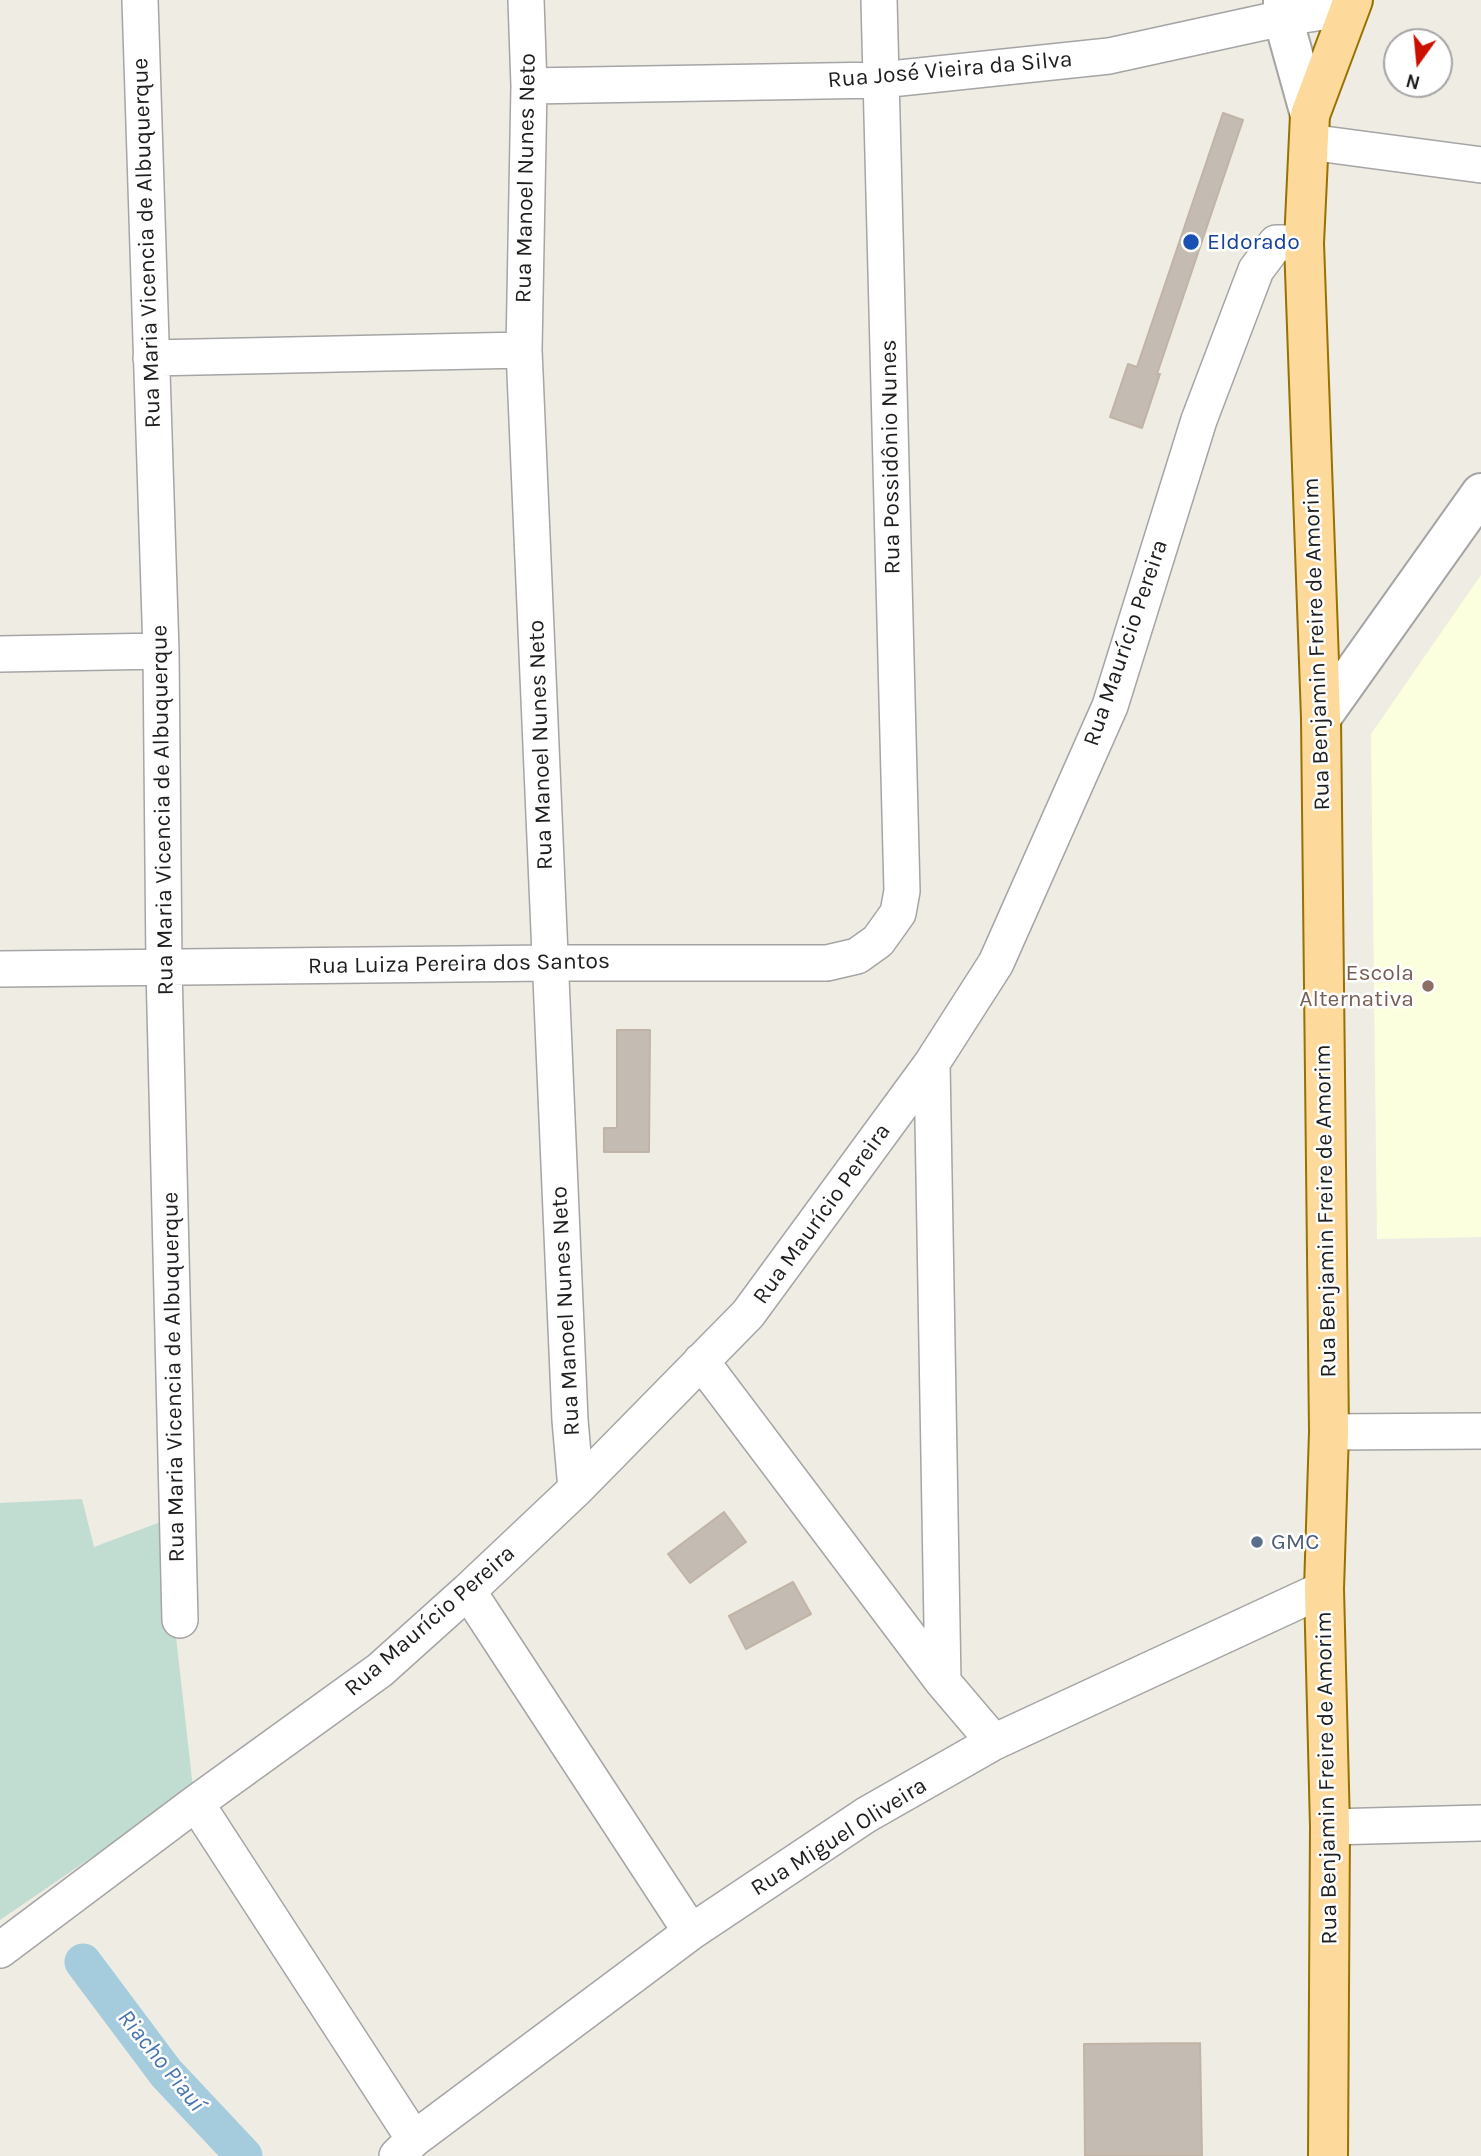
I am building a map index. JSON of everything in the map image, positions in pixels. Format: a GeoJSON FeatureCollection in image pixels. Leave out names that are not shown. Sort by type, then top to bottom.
{"type":"FeatureCollection","features":[{"type":"Feature","properties":{"kind":"main road"},"geometry":{"type":"LineString","coordinates":[[1309,128],[1352,4]]}},
{"type":"Feature","properties":{"kind":"main road","name":"Rua Benjamin Freire de Amorim"},"geometry":{"type":"LineString","coordinates":[[1309,128],[1304,243],[1321,718],[1329,1432],[1324,1589],[1330,1827],[1328,2156]]}},
{"type":"Feature","properties":{"kind":"street","name":"Rua Maria Vicencia de Albuquerque"},"geometry":{"type":"LineString","coordinates":[[140,0],[161,651],[164,968],[180,1620]]}},
{"type":"Feature","properties":{"kind":"street","name":"Rua Manoel Nunes Neto"},"geometry":{"type":"LineString","coordinates":[[526,0],[529,86],[524,350],[569,1392],[576,1489]]}},
{"type":"Feature","properties":{"kind":"street","name":"Rua Possidônio Nunes"},"geometry":{"type":"LineString","coordinates":[[879,0],[902,891],[898,913]]}},
{"type":"Feature","properties":{"kind":"street","name":"Rua José Vieira da Silva"},"geometry":{"type":"LineString","coordinates":[[529,86],[881,80],[1109,56],[1283,9],[1352,4]]}},
{"type":"Feature","properties":{"kind":"street","name":"Rua Benjamin Freire de Amorim"},"geometry":{"type":"LineString","coordinates":[[1283,9],[1309,128]]}},
{"type":"Feature","properties":{"kind":"street"},"geometry":{"type":"LineString","coordinates":[[1309,128],[1481,165]]}},
{"type":"Feature","properties":{"kind":"street","name":"Rua Maurício Pereira"},"geometry":{"type":"LineString","coordinates":[[0,1950],[380,1670],[576,1489],[748,1314],[932,1063],[996,963],[1110,706],[1199,420],[1256,270],[1276,243],[1304,243]]}},
{"type":"Feature","properties":{"kind":"street"},"geometry":{"type":"LineString","coordinates":[[150,358],[524,350]]}},
{"type":"Feature","properties":{"kind":"street"},"geometry":{"type":"LineString","coordinates":[[1321,718],[1481,493]]}},
{"type":"Feature","properties":{"kind":"street"},"geometry":{"type":"LineString","coordinates":[[0,654],[161,651]]}},
{"type":"Feature","properties":{"kind":"street","name":"Rua Luiza Pereira dos Santos"},"geometry":{"type":"LineString","coordinates":[[0,969],[550,962],[827,963],[857,956],[868,949],[878,941],[898,913]]}},
{"type":"Feature","properties":{"kind":"street"},"geometry":{"type":"LineString","coordinates":[[932,1063],[943,1682]]}},
{"type":"Feature","properties":{"kind":"street"},"geometry":{"type":"LineString","coordinates":[[701,1361],[943,1682],[994,1742]]}},
{"type":"Feature","properties":{"kind":"street"},"geometry":{"type":"LineString","coordinates":[[1329,1432],[1481,1432]]}},
{"type":"Feature","properties":{"kind":"street","name":"Rua Miguel Oliveira"},"geometry":{"type":"LineString","coordinates":[[406,2148],[691,1932],[866,1815],[994,1742],[1324,1589]]}},
{"type":"Feature","properties":{"kind":"street"},"geometry":{"type":"LineString","coordinates":[[468,1591],[691,1932]]}},
{"type":"Feature","properties":{"kind":"street"},"geometry":{"type":"LineString","coordinates":[[197,1803],[406,2148]]}},
{"type":"Feature","properties":{"kind":"street"},"geometry":{"type":"LineString","coordinates":[[1330,1827],[1481,1823]]}},
{"type":"Feature","properties":{"kind":"shaded area","name":"Escola Alternativa"},"geometry":{"type":"Polygon","coordinates":[[[1481,575],[1481,1237],[1377,1239],[1371,734],[1481,575]]]}},
{"type":"Feature","properties":{"kind":"shaded area"},"geometry":{"type":"Polygon","coordinates":[[[82,1499],[94,1547],[163,1521],[193,1788],[0,1920],[0,1503],[82,1499]]]}},
{"type":"Feature","properties":{"kind":"building","name":"Eldorado"},"geometry":{"type":"Polygon","coordinates":[[[1223,113],[1243,120],[1157,374],[1160,374],[1142,428],[1110,417],[1128,364],[1137,367],[1223,113]]]}},
{"type":"Feature","properties":{"kind":"building"},"geometry":{"type":"Polygon","coordinates":[[[617,1030],[650,1030],[649,1152],[604,1152],[604,1128],[617,1128],[617,1030]]]}},
{"type":"Feature","properties":{"kind":"building"},"geometry":{"type":"Polygon","coordinates":[[[724,1512],[746,1542],[690,1583],[668,1554],[724,1512]]]}},
{"type":"Feature","properties":{"kind":"building"},"geometry":{"type":"Polygon","coordinates":[[[793,1582],[811,1614],[746,1649],[729,1616],[793,1582]]]}},
{"type":"Feature","properties":{"kind":"building"},"geometry":{"type":"Polygon","coordinates":[[[1200,2043],[1202,2156],[1085,2156],[1084,2044],[1200,2043]]]}},
{"type":"Feature","properties":{"kind":"waterway","name":"Riacho Piauí"},"geometry":{"type":"LineString","coordinates":[[83,1962],[166,2073],[244,2156]]}},
{"type":"Feature","properties":{"kind":"place","name":"Eldorado"},"geometry":{"type":"Point","coordinates":[1191,242]}},
{"type":"Feature","properties":{"kind":"place","name":"Escola Alternativa"},"geometry":{"type":"Point","coordinates":[1428,986]}},
{"type":"Feature","properties":{"kind":"place","name":"GMC"},"geometry":{"type":"Point","coordinates":[1257,1542]}}]}
